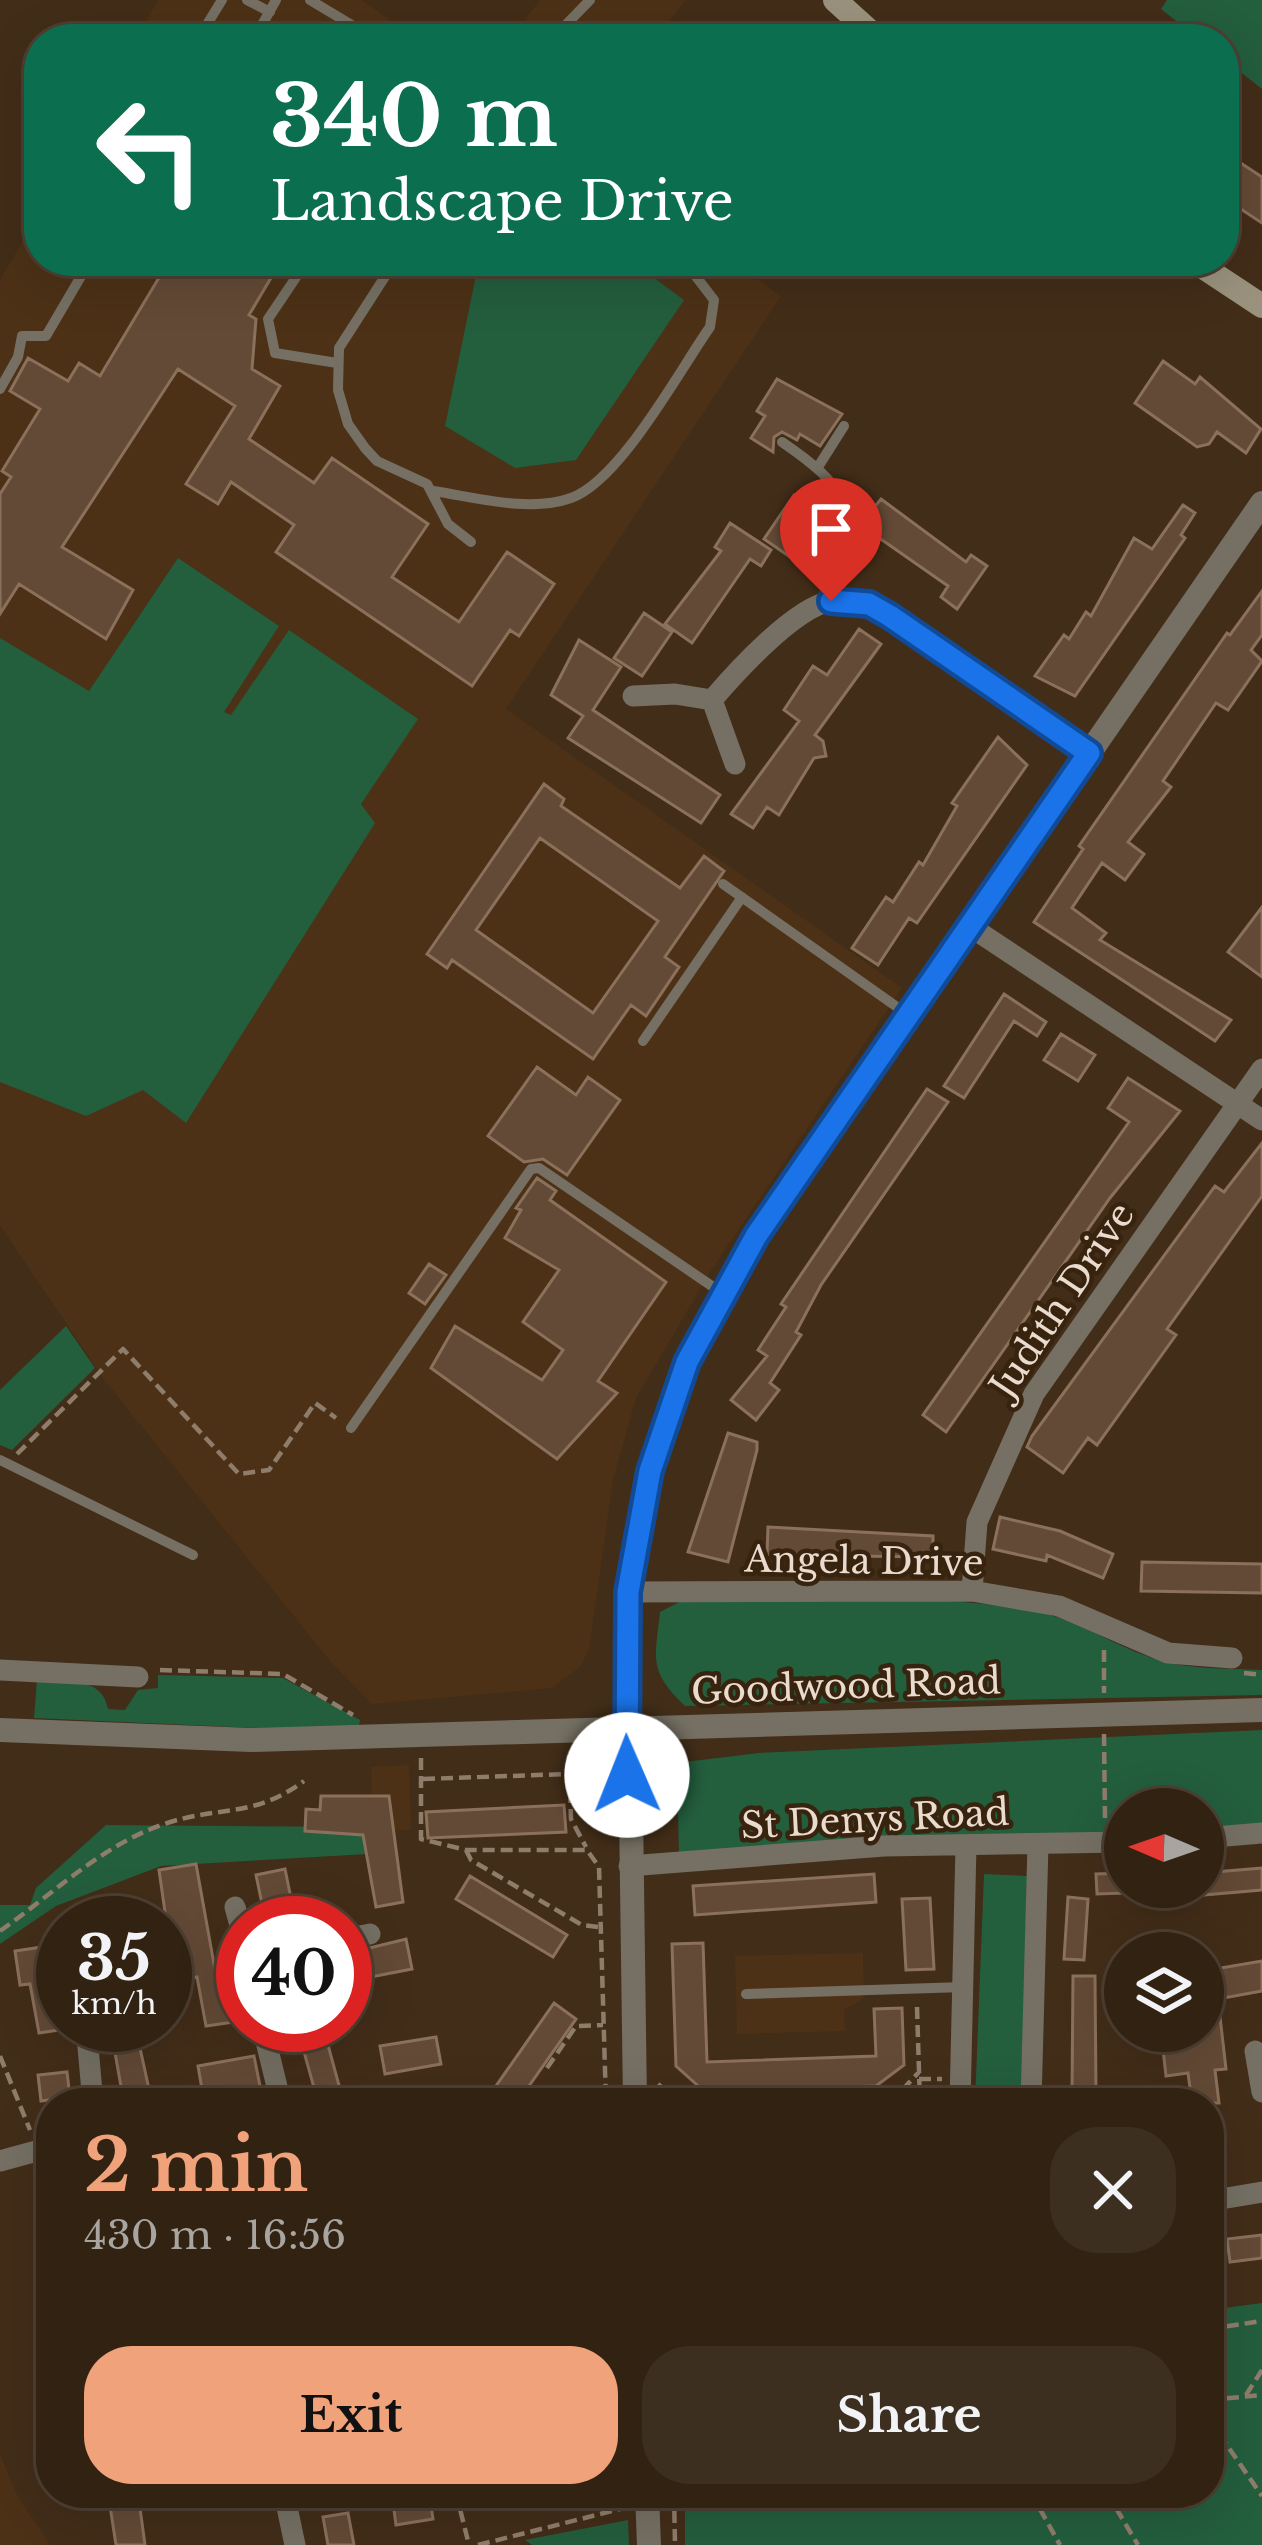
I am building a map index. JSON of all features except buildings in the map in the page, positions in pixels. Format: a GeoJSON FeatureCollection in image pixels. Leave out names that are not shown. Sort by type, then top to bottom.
{"type":"FeatureCollection","features":[{"type":"Feature","properties":{"kind":"main road"},"geometry":{"type":"LineString","coordinates":[[835,0],[861,24]]}},
{"type":"Feature","properties":{"kind":"main road"},"geometry":{"type":"LineString","coordinates":[[1217,276],[1262,306]]}},
{"type":"Feature","properties":{"kind":"street"},"geometry":{"type":"LineString","coordinates":[[634,2088],[628,1592],[650,1471],[687,1362],[722,1293],[1262,503]]}},
{"type":"Feature","properties":{"kind":"street"},"geometry":{"type":"LineString","coordinates":[[712,700],[756,653],[831,601],[869,604],[1089,753]]}},
{"type":"Feature","properties":{"kind":"street"},"geometry":{"type":"LineString","coordinates":[[633,696],[675,694],[712,700]]}},
{"type":"Feature","properties":{"kind":"street"},"geometry":{"type":"LineString","coordinates":[[712,700],[735,764]]}},
{"type":"Feature","properties":{"kind":"street"},"geometry":{"type":"LineString","coordinates":[[971,927],[1262,1120]]}},
{"type":"Feature","properties":{"kind":"street","name":"Judith Drive"},"geometry":{"type":"LineString","coordinates":[[972,1591],[977,1522],[1034,1394],[1262,1069]]}},
{"type":"Feature","properties":{"kind":"street","name":"Angela Drive"},"geometry":{"type":"LineString","coordinates":[[628,1592],[972,1591],[1059,1606],[1168,1653],[1232,1658]]}},
{"type":"Feature","properties":{"kind":"street"},"geometry":{"type":"LineString","coordinates":[[0,1670],[138,1677]]}},
{"type":"Feature","properties":{"kind":"street","name":"Goodwood Road"},"geometry":{"type":"LineString","coordinates":[[0,1730],[186,1740],[1262,1710]]}},
{"type":"Feature","properties":{"kind":"street"},"geometry":{"type":"LineString","coordinates":[[1224,1836],[1262,1833]]}},
{"type":"Feature","properties":{"kind":"street","name":"St Denys Road"},"geometry":{"type":"LineString","coordinates":[[629,1866],[965,1845],[1104,1842]]}},
{"type":"Feature","properties":{"kind":"street"},"geometry":{"type":"LineString","coordinates":[[1031,2088],[1038,1844]]}},
{"type":"Feature","properties":{"kind":"street"},"geometry":{"type":"LineString","coordinates":[[961,2088],[965,1845]]}},
{"type":"Feature","properties":{"kind":"street"},"geometry":{"type":"LineString","coordinates":[[1256,2051],[1262,2092]]}},
{"type":"Feature","properties":{"kind":"street"},"geometry":{"type":"LineString","coordinates":[[88,2052],[92,2088]]}},
{"type":"Feature","properties":{"kind":"street"},"geometry":{"type":"LineString","coordinates":[[268,2052],[277,2088]]}},
{"type":"Feature","properties":{"kind":"street"},"geometry":{"type":"LineString","coordinates":[[0,2161],[36,2151]]}},
{"type":"Feature","properties":{"kind":"street"},"geometry":{"type":"LineString","coordinates":[[1224,2198],[1262,2192]]}},
{"type":"Feature","properties":{"kind":"street"},"geometry":{"type":"LineString","coordinates":[[287,2508],[295,2545]]}},
{"type":"Feature","properties":{"kind":"street"},"geometry":{"type":"LineString","coordinates":[[647,2508],[649,2545]]}},
{"type":"Feature","properties":{"kind":"lane"},"geometry":{"type":"LineString","coordinates":[[247,0],[273,6]]}},
{"type":"Feature","properties":{"kind":"lane"},"geometry":{"type":"LineString","coordinates":[[310,0],[350,24]]}},
{"type":"Feature","properties":{"kind":"lane"},"geometry":{"type":"LineString","coordinates":[[567,24],[590,0]]}},
{"type":"Feature","properties":{"kind":"lane"},"geometry":{"type":"LineString","coordinates":[[0,389],[18,357],[22,336],[46,336],[82,276]]}},
{"type":"Feature","properties":{"kind":"lane"},"geometry":{"type":"LineString","coordinates":[[297,276],[268,319],[275,353],[338,363]]}},
{"type":"Feature","properties":{"kind":"lane"},"geometry":{"type":"LineString","coordinates":[[385,276],[339,348],[348,424],[364,448],[433,490],[487,501],[570,499],[604,477],[710,327],[714,300],[695,276]]}},
{"type":"Feature","properties":{"kind":"lane"},"geometry":{"type":"LineString","coordinates":[[818,467],[844,426]]}},
{"type":"Feature","properties":{"kind":"lane"},"geometry":{"type":"LineString","coordinates":[[782,442],[818,467],[845,508],[831,601]]}},
{"type":"Feature","properties":{"kind":"lane"},"geometry":{"type":"LineString","coordinates":[[433,490],[448,524],[471,542]]}},
{"type":"Feature","properties":{"kind":"lane"},"geometry":{"type":"LineString","coordinates":[[723,884],[910,1016]]}},
{"type":"Feature","properties":{"kind":"lane"},"geometry":{"type":"LineString","coordinates":[[643,1041],[742,898]]}},
{"type":"Feature","properties":{"kind":"lane"},"geometry":{"type":"LineString","coordinates":[[351,1428],[531,1169],[539,1168],[722,1293]]}},
{"type":"Feature","properties":{"kind":"lane"},"geometry":{"type":"LineString","coordinates":[[4,1461],[193,1555]]}},
{"type":"Feature","properties":{"kind":"lane"},"geometry":{"type":"LineString","coordinates":[[746,1994],[965,1987]]}},
{"type":"Feature","properties":{"kind":"path"},"geometry":{"type":"LineString","coordinates":[[4,1461],[123,1349],[239,1474],[269,1471],[315,1403],[351,1428]]}},
{"type":"Feature","properties":{"kind":"path"},"geometry":{"type":"LineString","coordinates":[[138,1677],[152,1670],[283,1674],[366,1722]]}},
{"type":"Feature","properties":{"kind":"path"},"geometry":{"type":"LineString","coordinates":[[421,1735],[422,1838],[466,1850],[587,1850]]}},
{"type":"Feature","properties":{"kind":"path"},"geometry":{"type":"LineString","coordinates":[[421,1779],[567,1774],[571,1819],[598,1867],[605,2088]]}},
{"type":"Feature","properties":{"kind":"path"},"geometry":{"type":"LineString","coordinates":[[0,1931],[122,1842],[164,1824],[274,1803],[304,1781]]}},
{"type":"Feature","properties":{"kind":"path"},"geometry":{"type":"LineString","coordinates":[[466,1850],[472,1860],[582,1925],[600,1928]]}},
{"type":"Feature","properties":{"kind":"path"},"geometry":{"type":"LineString","coordinates":[[916,1989],[920,2088]]}},
{"type":"Feature","properties":{"kind":"path"},"geometry":{"type":"LineString","coordinates":[[547,2068],[576,2026],[603,2025]]}},
{"type":"Feature","properties":{"kind":"path"},"geometry":{"type":"LineString","coordinates":[[0,2056],[36,2130]]}},
{"type":"Feature","properties":{"kind":"path"},"geometry":{"type":"LineString","coordinates":[[904,2088],[919,2072]]}},
{"type":"Feature","properties":{"kind":"path"},"geometry":{"type":"LineString","coordinates":[[658,2084],[662,2088]]}},
{"type":"Feature","properties":{"kind":"path"},"geometry":{"type":"LineString","coordinates":[[1224,2327],[1262,2321]]}},
{"type":"Feature","properties":{"kind":"path"},"geometry":{"type":"LineString","coordinates":[[1245,2397],[1262,2370]]}},
{"type":"Feature","properties":{"kind":"path"},"geometry":{"type":"LineString","coordinates":[[1224,2399],[1262,2395]]}},
{"type":"Feature","properties":{"kind":"path"},"geometry":{"type":"LineString","coordinates":[[1224,2441],[1262,2495]]}},
{"type":"Feature","properties":{"kind":"path"},"geometry":{"type":"LineString","coordinates":[[460,2508],[469,2545]]}},
{"type":"Feature","properties":{"kind":"path"},"geometry":{"type":"LineString","coordinates":[[674,2508],[675,2545]]}},
{"type":"Feature","properties":{"kind":"path"},"geometry":{"type":"LineString","coordinates":[[1039,2508],[1060,2545]]}},
{"type":"Feature","properties":{"kind":"path"},"geometry":{"type":"LineString","coordinates":[[1116,2508],[1138,2545]]}},
{"type":"Feature","properties":{"kind":"path"},"geometry":{"type":"LineString","coordinates":[[478,2545],[618,2509]]}},
{"type":"Feature","properties":{"kind":"shaded area"},"geometry":{"type":"Polygon","coordinates":[[[158,0],[361,0],[395,24],[144,24],[158,0]]]}},
{"type":"Feature","properties":{"kind":"shaded area"},"geometry":{"type":"Polygon","coordinates":[[[540,0],[686,0],[666,24],[522,24],[540,0]]]}},
{"type":"Feature","properties":{"kind":"shaded area"},"geometry":{"type":"Polygon","coordinates":[[[24,239],[24,276],[753,276],[781,296],[506,709],[902,988],[712,1269],[636,1398],[613,1480],[589,1649],[580,1667],[552,1688],[372,1704],[330,1661],[103,1378],[0,1225],[0,280],[24,239]]]}},
{"type":"Feature","properties":{"kind":"shaded area"},"geometry":{"type":"Polygon","coordinates":[[[409,1765],[411,1830],[373,1831],[371,1767],[409,1765]]]}},
{"type":"Feature","properties":{"kind":"shaded area"},"geometry":{"type":"Polygon","coordinates":[[[863,1953],[864,1998],[844,2010],[845,2031],[737,2034],[735,1956],[863,1953]]]}},
{"type":"Feature","properties":{"kind":"shaded area"},"geometry":{"type":"Polygon","coordinates":[[[0,2454],[18,2497],[50,2545],[0,2545],[0,2454]]]}},
{"type":"Feature","properties":{"kind":"green space"},"geometry":{"type":"Polygon","coordinates":[[[1167,0],[1262,0],[1262,89],[1239,71],[1239,24],[1180,24],[1161,9],[1167,0]]]}},
{"type":"Feature","properties":{"kind":"green space"},"geometry":{"type":"Polygon","coordinates":[[[476,276],[651,276],[684,300],[576,460],[515,468],[445,426],[476,276]]]}},
{"type":"Feature","properties":{"kind":"green space"},"geometry":{"type":"Polygon","coordinates":[[[178,558],[279,626],[224,712],[231,715],[289,630],[418,719],[361,804],[375,823],[186,1123],[143,1090],[86,1116],[0,1082],[0,638],[89,691],[178,558]]]}},
{"type":"Feature","properties":{"kind":"green space"},"geometry":{"type":"Polygon","coordinates":[[[66,1326],[95,1368],[12,1450],[0,1445],[0,1390],[66,1326]]]}},
{"type":"Feature","properties":{"kind":"green space"},"geometry":{"type":"Polygon","coordinates":[[[897,1599],[1024,1609],[1165,1662],[1262,1670],[1262,1695],[685,1706],[665,1683],[656,1653],[660,1612],[683,1600],[897,1599]]]}},
{"type":"Feature","properties":{"kind":"green space"},"geometry":{"type":"Polygon","coordinates":[[[158,1675],[283,1678],[360,1720],[359,1726],[276,1729],[34,1718],[37,1680],[90,1685],[108,1709],[125,1710],[138,1690],[158,1688],[158,1675]]]}},
{"type":"Feature","properties":{"kind":"green space"},"geometry":{"type":"Polygon","coordinates":[[[1262,1730],[1262,1823],[1224,1827],[1224,1788],[1104,1788],[1104,1833],[679,1852],[677,1776],[684,1762],[759,1753],[1262,1730]]]}},
{"type":"Feature","properties":{"kind":"green space"},"geometry":{"type":"Polygon","coordinates":[[[106,1825],[369,1827],[368,1854],[161,1866],[82,1896],[36,1896],[36,1920],[0,1944],[0,1905],[30,1905],[36,1888],[106,1825]]]}},
{"type":"Feature","properties":{"kind":"green space"},"geometry":{"type":"Polygon","coordinates":[[[984,1874],[1027,1876],[1022,2088],[976,2088],[984,1874]]]}},
{"type":"Feature","properties":{"kind":"green space"},"geometry":{"type":"Polygon","coordinates":[[[1262,2303],[1262,2545],[685,2545],[685,2508],[1224,2508],[1224,2308],[1262,2303]]]}},
{"type":"Feature","properties":{"kind":"green space"},"geometry":{"type":"Polygon","coordinates":[[[628,2520],[629,2545],[532,2545],[525,2540],[628,2520]]]}},
{"type":"Feature","properties":{"kind":"route"},"geometry":{"type":"LineString","coordinates":[[627,1775],[628,1592],[650,1471],[687,1362],[756,1236],[1089,753],[890,616],[869,604],[831,601]]}}]}
